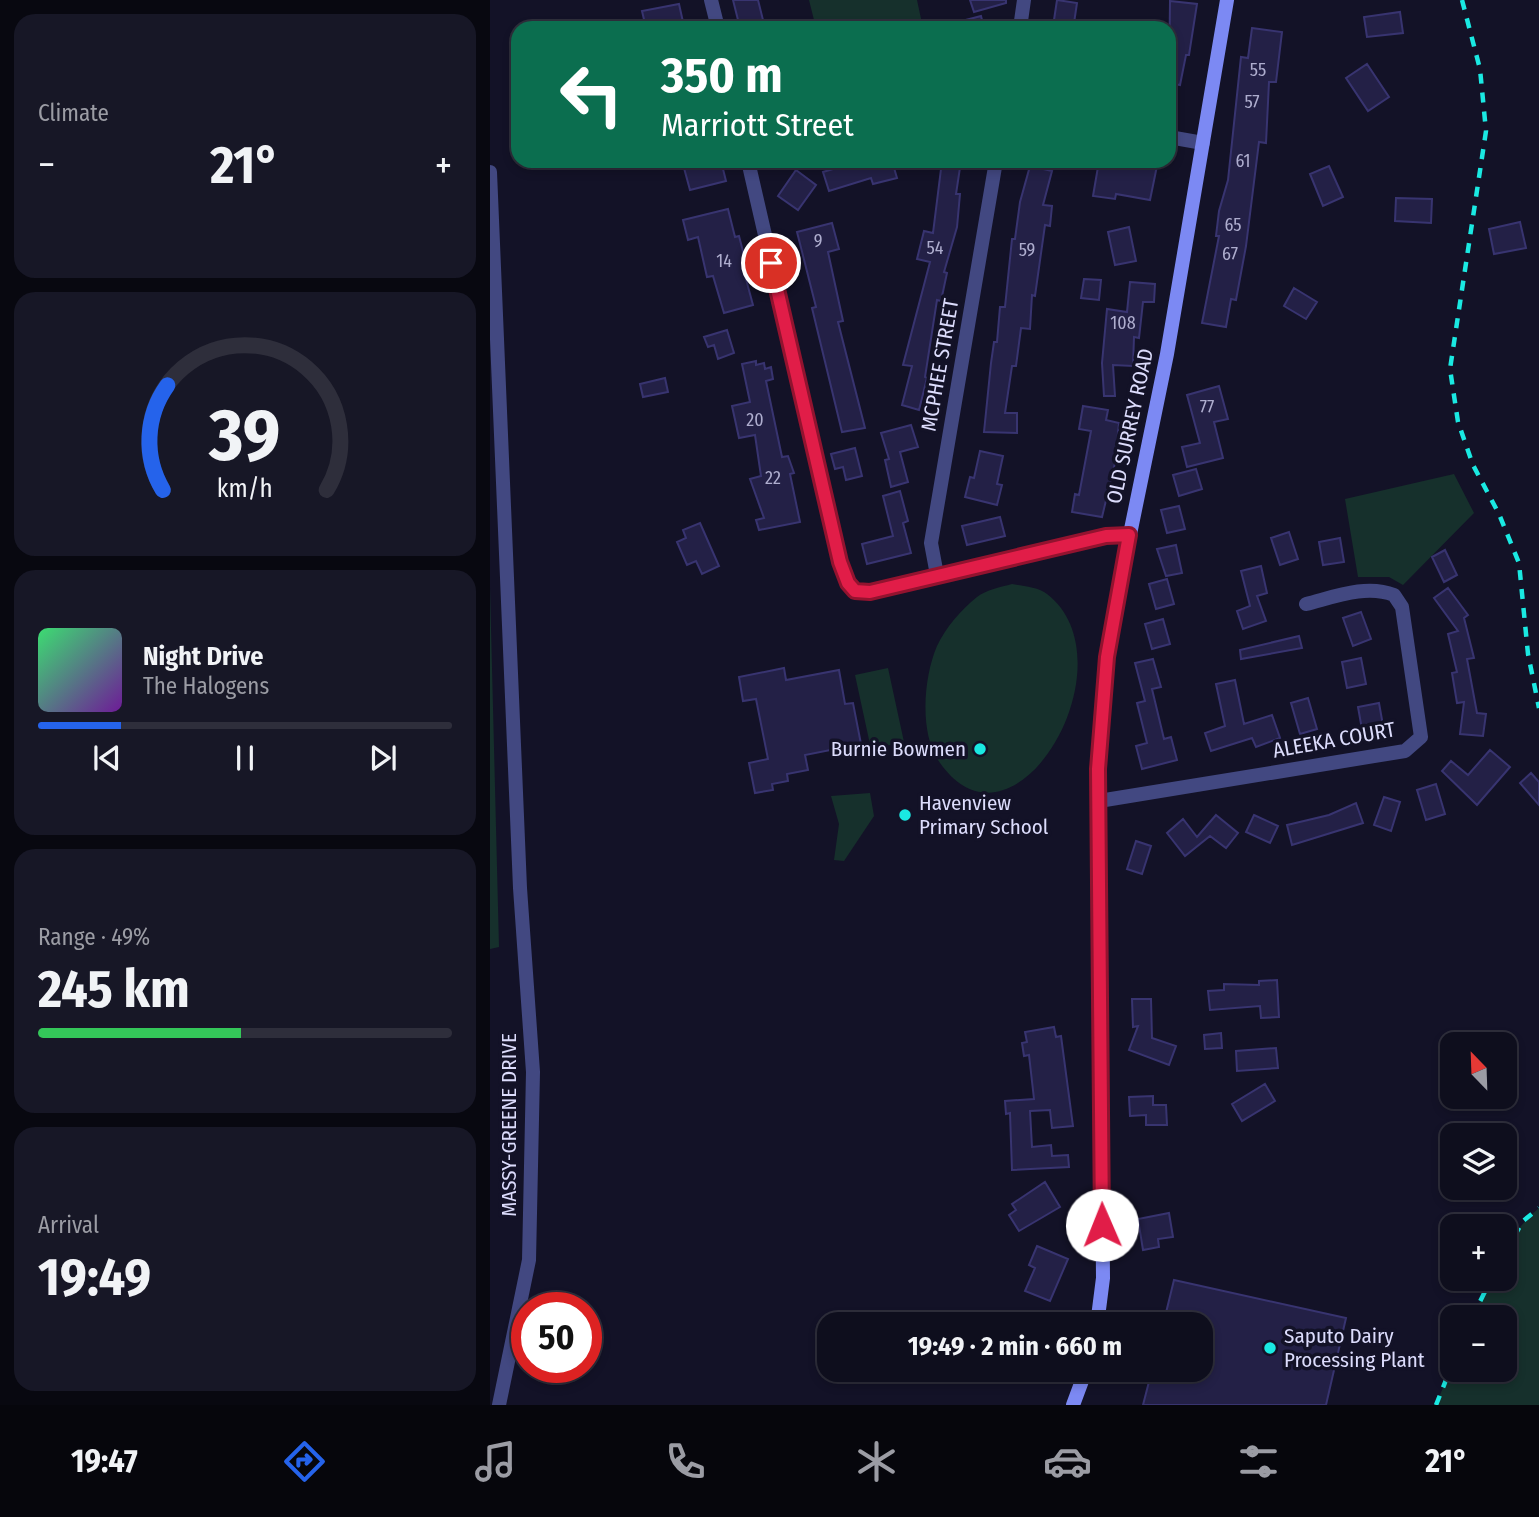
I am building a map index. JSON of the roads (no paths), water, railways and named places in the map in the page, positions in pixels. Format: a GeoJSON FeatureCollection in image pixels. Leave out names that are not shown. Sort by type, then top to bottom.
{"type":"FeatureCollection","features":[{"type":"Feature","properties":{"kind":"main road","name":"OLD SURREY ROAD"},"geometry":{"type":"LineString","coordinates":[[1099,1312],[1103,1278],[1099,801],[1107,657],[1129,535],[1167,354],[1227,0]]}},
{"type":"Feature","properties":{"kind":"main road"},"geometry":{"type":"LineString","coordinates":[[1073,1405],[1082,1382]]}},
{"type":"Feature","properties":{"kind":"street"},"geometry":{"type":"LineString","coordinates":[[711,0],[716,21]]}},
{"type":"Feature","properties":{"kind":"street"},"geometry":{"type":"LineString","coordinates":[[1021,21],[1024,0]]}},
{"type":"Feature","properties":{"kind":"street"},"geometry":{"type":"LineString","coordinates":[[1176,138],[1202,143]]}},
{"type":"Feature","properties":{"kind":"street"},"geometry":{"type":"LineString","coordinates":[[750,168],[840,562],[848,583],[855,591],[870,592],[1106,536],[1129,535]]}},
{"type":"Feature","properties":{"kind":"street","name":"MCPHEE STREET"},"geometry":{"type":"LineString","coordinates":[[937,575],[931,543],[995,168]]}},
{"type":"Feature","properties":{"kind":"street","name":"MASSY-GREENE DRIVE"},"geometry":{"type":"LineString","coordinates":[[490,172],[519,875],[533,1072],[529,1260],[499,1405]]}},
{"type":"Feature","properties":{"kind":"street","name":"ALEEKA COURT"},"geometry":{"type":"LineString","coordinates":[[1099,801],[1405,751],[1421,737],[1402,607],[1394,594],[1381,590],[1359,591],[1306,604]]}},
{"type":"Feature","properties":{"kind":"railway"},"geometry":{"type":"LineString","coordinates":[[1462,0],[1480,69],[1486,131],[1450,369],[1458,422],[1473,465],[1499,514],[1519,563],[1528,654],[1539,708]]}},
{"type":"Feature","properties":{"kind":"railway"},"geometry":{"type":"LineString","coordinates":[[1517,1232],[1523,1221],[1539,1208]]}},
{"type":"Feature","properties":{"kind":"railway"},"geometry":{"type":"LineString","coordinates":[[1478,1305],[1485,1291]]}},
{"type":"Feature","properties":{"kind":"railway"},"geometry":{"type":"LineString","coordinates":[[1436,1405],[1445,1382]]}},
{"type":"Feature","properties":{"kind":"place","name":"Burnie Bowmen"},"geometry":{"type":"Point","coordinates":[980,749]}},
{"type":"Feature","properties":{"kind":"place","name":"Havenview Primary School"},"geometry":{"type":"Point","coordinates":[905,815]}},
{"type":"Feature","properties":{"kind":"place","name":"Saputo Dairy Processing Plant"},"geometry":{"type":"Point","coordinates":[1270,1348]}}]}
